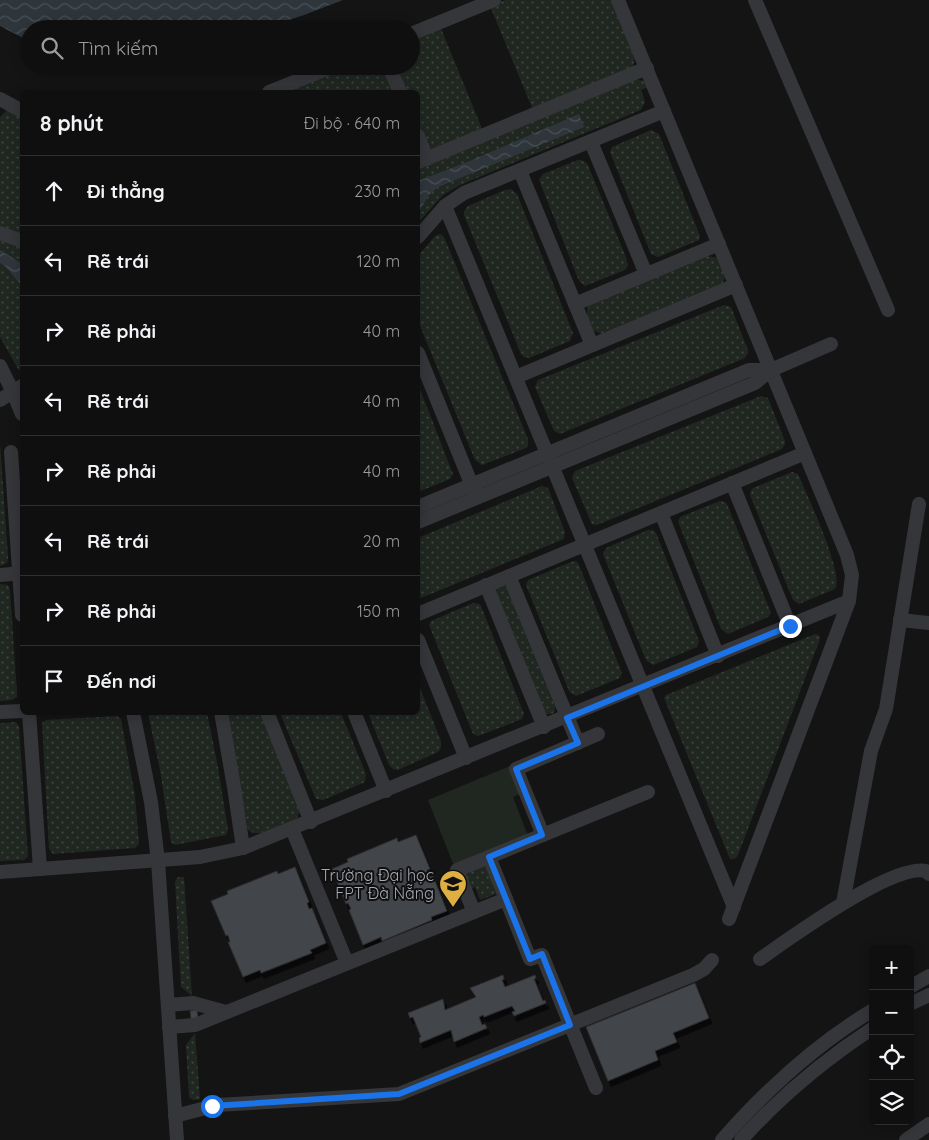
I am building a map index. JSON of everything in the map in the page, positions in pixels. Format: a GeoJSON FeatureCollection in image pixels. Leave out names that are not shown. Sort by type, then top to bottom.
{"type":"FeatureCollection","features":[{"type":"Feature","properties":{"kind":"street"},"geometry":{"type":"LineString","coordinates":[[420,30],[494,0]]}},
{"type":"Feature","properties":{"kind":"street"},"geometry":{"type":"LineString","coordinates":[[445,206],[643,686],[731,913],[849,601],[852,584],[850,565],[618,0]]}},
{"type":"Feature","properties":{"kind":"street"},"geometry":{"type":"LineString","coordinates":[[755,0],[888,310]]}},
{"type":"Feature","properties":{"kind":"street"},"geometry":{"type":"LineString","coordinates":[[422,160],[647,68]]}},
{"type":"Feature","properties":{"kind":"street"},"geometry":{"type":"LineString","coordinates":[[274,90],[312,75]]}},
{"type":"Feature","properties":{"kind":"street"},"geometry":{"type":"LineString","coordinates":[[393,75],[399,90]]}},
{"type":"Feature","properties":{"kind":"street"},"geometry":{"type":"LineString","coordinates":[[1,103],[20,110]]}},
{"type":"Feature","properties":{"kind":"street"},"geometry":{"type":"LineString","coordinates":[[420,235],[445,206],[464,193],[664,111]]}},
{"type":"Feature","properties":{"kind":"street"},"geometry":{"type":"LineString","coordinates":[[591,142],[646,274]]}},
{"type":"Feature","properties":{"kind":"street"},"geometry":{"type":"LineString","coordinates":[[520,170],[592,345]]}},
{"type":"Feature","properties":{"kind":"street"},"geometry":{"type":"LineString","coordinates":[[0,233],[20,240]]}},
{"type":"Feature","properties":{"kind":"street"},"geometry":{"type":"LineString","coordinates":[[575,304],[719,244]]}},
{"type":"Feature","properties":{"kind":"street"},"geometry":{"type":"LineString","coordinates":[[516,377],[736,285]]}},
{"type":"Feature","properties":{"kind":"street"},"geometry":{"type":"LineString","coordinates":[[420,521],[755,383],[771,370],[831,344]]}},
{"type":"Feature","properties":{"kind":"street"},"geometry":{"type":"LineString","coordinates":[[420,358],[478,498]]}},
{"type":"Feature","properties":{"kind":"street"},"geometry":{"type":"LineString","coordinates":[[0,366],[18,389],[20,402]]}},
{"type":"Feature","properties":{"kind":"street"},"geometry":{"type":"LineString","coordinates":[[420,506],[750,370],[771,370]]}},
{"type":"Feature","properties":{"kind":"street"},"geometry":{"type":"LineString","coordinates":[[0,400],[18,389]]}},
{"type":"Feature","properties":{"kind":"street"},"geometry":{"type":"LineString","coordinates":[[11,452],[20,561]]}},
{"type":"Feature","properties":{"kind":"street"},"geometry":{"type":"LineString","coordinates":[[420,613],[805,453]]}},
{"type":"Feature","properties":{"kind":"street"},"geometry":{"type":"LineString","coordinates":[[732,483],[790,626]]}},
{"type":"Feature","properties":{"kind":"street"},"geometry":{"type":"LineString","coordinates":[[843,903],[871,751],[886,709],[919,504]]}},
{"type":"Feature","properties":{"kind":"street"},"geometry":{"type":"LineString","coordinates":[[661,513],[718,656]]}},
{"type":"Feature","properties":{"kind":"street"},"geometry":{"type":"LineString","coordinates":[[0,575],[20,573]]}},
{"type":"Feature","properties":{"kind":"street"},"geometry":{"type":"LineString","coordinates":[[509,576],[578,743]]}},
{"type":"Feature","properties":{"kind":"street"},"geometry":{"type":"LineString","coordinates":[[486,586],[544,727]]}},
{"type":"Feature","properties":{"kind":"street"},"geometry":{"type":"LineString","coordinates":[[0,872],[200,857],[243,848],[567,718],[849,601]]}},
{"type":"Feature","properties":{"kind":"street"},"geometry":{"type":"LineString","coordinates":[[900,620],[929,623]]}},
{"type":"Feature","properties":{"kind":"street"},"geometry":{"type":"LineString","coordinates":[[420,645],[466,758]]}},
{"type":"Feature","properties":{"kind":"street"},"geometry":{"type":"LineString","coordinates":[[0,712],[20,711]]}},
{"type":"Feature","properties":{"kind":"street"},"geometry":{"type":"LineString","coordinates":[[29,715],[40,869]]}},
{"type":"Feature","properties":{"kind":"street"},"geometry":{"type":"LineString","coordinates":[[134,715],[151,802],[158,861],[177,1140]]}},
{"type":"Feature","properties":{"kind":"street"},"geometry":{"type":"LineString","coordinates":[[222,715],[243,848]]}},
{"type":"Feature","properties":{"kind":"street"},"geometry":{"type":"LineString","coordinates":[[268,715],[311,822]]}},
{"type":"Feature","properties":{"kind":"street"},"geometry":{"type":"LineString","coordinates":[[355,715],[386,791]]}},
{"type":"Feature","properties":{"kind":"street"},"geometry":{"type":"LineString","coordinates":[[542,835],[516,769],[598,734]]}},
{"type":"Feature","properties":{"kind":"street"},"geometry":{"type":"LineString","coordinates":[[474,912],[457,870],[648,792]]}},
{"type":"Feature","properties":{"kind":"street"},"geometry":{"type":"LineString","coordinates":[[292,829],[347,964]]}},
{"type":"Feature","properties":{"kind":"street"},"geometry":{"type":"LineString","coordinates":[[489,857],[530,959],[542,954],[596,1088]]}},
{"type":"Feature","properties":{"kind":"street"},"geometry":{"type":"LineString","coordinates":[[760,959],[862,892],[913,870],[926,871],[929,874]]}},
{"type":"Feature","properties":{"kind":"street"},"geometry":{"type":"LineString","coordinates":[[847,879],[855,890],[862,892]]}},
{"type":"Feature","properties":{"kind":"street"},"geometry":{"type":"LineString","coordinates":[[169,1027],[194,1025],[506,899]]}},
{"type":"Feature","properties":{"kind":"street"},"geometry":{"type":"LineString","coordinates":[[175,1116],[217,1105],[399,1094],[693,975],[704,969],[712,960]]}},
{"type":"Feature","properties":{"kind":"street"},"geometry":{"type":"LineString","coordinates":[[914,985],[929,976]]}},
{"type":"Feature","properties":{"kind":"street"},"geometry":{"type":"LineString","coordinates":[[914,1002],[929,995]]}},
{"type":"Feature","properties":{"kind":"street"},"geometry":{"type":"LineString","coordinates":[[168,1005],[193,1003],[226,1012]]}},
{"type":"Feature","properties":{"kind":"street"},"geometry":{"type":"LineString","coordinates":[[722,1140],[751,1108],[788,1073],[842,1028],[869,1012]]}},
{"type":"Feature","properties":{"kind":"street"},"geometry":{"type":"LineString","coordinates":[[741,1140],[797,1084],[869,1031]]}},
{"type":"Feature","properties":{"kind":"street"},"geometry":{"type":"LineString","coordinates":[[906,1140],[927,1129]]}},
{"type":"Feature","properties":{"kind":"shaded area"},"geometry":{"type":"Polygon","coordinates":[[[505,0],[613,0],[635,58],[633,67],[533,110],[490,6],[505,0]]]}},
{"type":"Feature","properties":{"kind":"shaded area"},"geometry":{"type":"Polygon","coordinates":[[[440,26],[483,131],[431,149],[422,139],[420,131],[420,90],[403,90],[397,75],[420,75],[420,35],[440,26]]]}},
{"type":"Feature","properties":{"kind":"shaded area"},"geometry":{"type":"Polygon","coordinates":[[[322,75],[388,75],[394,90],[285,90],[322,75]]]}},
{"type":"Feature","properties":{"kind":"shaded area"},"geometry":{"type":"Polygon","coordinates":[[[636,79],[644,81],[648,87],[641,90],[645,102],[641,110],[460,185],[443,195],[420,221],[420,166],[636,79]]]}},
{"type":"Feature","properties":{"kind":"shaded area"},"geometry":{"type":"Polygon","coordinates":[[[10,110],[20,114],[20,236],[0,229],[0,117],[10,110]]]}},
{"type":"Feature","properties":{"kind":"shaded area"},"geometry":{"type":"Polygon","coordinates":[[[651,130],[659,134],[700,236],[699,240],[658,257],[651,254],[610,152],[612,147],[651,130]]]}},
{"type":"Feature","properties":{"kind":"shaded area"},"geometry":{"type":"Polygon","coordinates":[[[578,160],[587,163],[628,265],[625,270],[585,286],[579,281],[539,180],[543,174],[578,160]]]}},
{"type":"Feature","properties":{"kind":"shaded area"},"geometry":{"type":"Polygon","coordinates":[[[511,189],[517,194],[573,333],[570,341],[529,358],[521,354],[464,215],[464,211],[468,206],[511,189]]]}},
{"type":"Feature","properties":{"kind":"shaded area"},"geometry":{"type":"Polygon","coordinates":[[[440,234],[444,237],[528,439],[528,446],[526,448],[482,465],[475,460],[420,326],[420,254],[435,236],[440,234]]]}},
{"type":"Feature","properties":{"kind":"shaded area"},"geometry":{"type":"Polygon","coordinates":[[[0,238],[20,245],[20,371],[0,337],[0,238]]]}},
{"type":"Feature","properties":{"kind":"shaded area"},"geometry":{"type":"Polygon","coordinates":[[[707,256],[718,258],[725,276],[723,283],[601,334],[593,330],[587,315],[589,305],[707,256]]]}},
{"type":"Feature","properties":{"kind":"shaded area"},"geometry":{"type":"Polygon","coordinates":[[[724,305],[731,307],[748,350],[745,358],[560,434],[554,431],[535,387],[538,380],[724,305]]]}},
{"type":"Feature","properties":{"kind":"shaded area"},"geometry":{"type":"Polygon","coordinates":[[[420,389],[453,474],[450,479],[420,491],[420,389]]]}},
{"type":"Feature","properties":{"kind":"shaded area"},"geometry":{"type":"Polygon","coordinates":[[[761,396],[768,398],[785,441],[782,449],[597,525],[592,524],[572,478],[575,471],[761,396]]]}},
{"type":"Feature","properties":{"kind":"shaded area"},"geometry":{"type":"Polygon","coordinates":[[[0,443],[8,557],[7,563],[0,566],[0,443]]]}},
{"type":"Feature","properties":{"kind":"shaded area"},"geometry":{"type":"Polygon","coordinates":[[[792,472],[798,474],[816,515],[830,551],[837,581],[835,589],[799,604],[793,600],[750,495],[753,488],[792,472]]]}},
{"type":"Feature","properties":{"kind":"shaded area"},"geometry":{"type":"Polygon","coordinates":[[[542,486],[548,488],[565,532],[564,539],[421,598],[420,537],[542,486]]]}},
{"type":"Feature","properties":{"kind":"shaded area"},"geometry":{"type":"Polygon","coordinates":[[[720,501],[727,504],[771,613],[768,617],[728,634],[721,629],[678,522],[680,517],[720,501]]]}},
{"type":"Feature","properties":{"kind":"shaded area"},"geometry":{"type":"Polygon","coordinates":[[[648,530],[653,530],[656,533],[699,641],[697,647],[653,665],[646,660],[603,554],[606,548],[648,530]]]}},
{"type":"Feature","properties":{"kind":"shaded area"},"geometry":{"type":"Polygon","coordinates":[[[576,561],[622,673],[620,678],[576,696],[569,691],[526,585],[528,580],[576,561]]]}},
{"type":"Feature","properties":{"kind":"shaded area"},"geometry":{"type":"Polygon","coordinates":[[[0,584],[8,585],[10,590],[17,697],[12,700],[0,701],[0,584]]]}},
{"type":"Feature","properties":{"kind":"shaded area"},"geometry":{"type":"Polygon","coordinates":[[[504,585],[555,706],[555,711],[552,714],[546,714],[495,594],[495,589],[504,585]]]}},
{"type":"Feature","properties":{"kind":"shaded area"},"geometry":{"type":"Polygon","coordinates":[[[473,603],[480,604],[481,606],[524,714],[522,719],[478,736],[473,734],[429,625],[431,621],[473,603]]]}},
{"type":"Feature","properties":{"kind":"shaded area"},"geometry":{"type":"Polygon","coordinates":[[[815,634],[819,635],[820,639],[738,855],[735,859],[730,859],[664,698],[666,695],[815,634]]]}},
{"type":"Feature","properties":{"kind":"shaded area"},"geometry":{"type":"Polygon","coordinates":[[[420,688],[441,741],[441,748],[438,752],[398,770],[393,769],[389,765],[369,715],[420,715],[420,688]]]}},
{"type":"Feature","properties":{"kind":"shaded area"},"geometry":{"type":"Polygon","coordinates":[[[148,715],[207,715],[228,830],[226,835],[175,845],[171,842],[160,770],[148,715]]]}},
{"type":"Feature","properties":{"kind":"shaded area"},"geometry":{"type":"Polygon","coordinates":[[[227,715],[262,715],[300,811],[297,818],[279,827],[259,833],[253,833],[248,830],[227,715]]]}},
{"type":"Feature","properties":{"kind":"shaded area"},"geometry":{"type":"Polygon","coordinates":[[[281,715],[342,715],[366,774],[365,782],[323,800],[316,799],[281,715]]]}},
{"type":"Feature","properties":{"kind":"shaded area"},"geometry":{"type":"Polygon","coordinates":[[[117,716],[121,719],[135,796],[139,844],[135,848],[53,854],[49,849],[42,723],[46,720],[117,716]]]}},
{"type":"Feature","properties":{"kind":"shaded area"},"geometry":{"type":"Polygon","coordinates":[[[16,722],[19,727],[28,856],[24,860],[0,861],[0,723],[16,722]]]}},
{"type":"Feature","properties":{"kind":"shaded area"},"geometry":{"type":"Polygon","coordinates":[[[510,766],[521,793],[513,797],[528,836],[454,866],[428,800],[510,766]]]}},
{"type":"Feature","properties":{"kind":"shaded area"},"geometry":{"type":"Polygon","coordinates":[[[484,862],[496,894],[480,900],[475,887],[468,890],[460,872],[484,862]]]}},
{"type":"Feature","properties":{"kind":"shaded area"},"geometry":{"type":"Polygon","coordinates":[[[178,877],[184,877],[192,996],[181,987],[175,882],[178,877]]]}},
{"type":"Feature","properties":{"kind":"shaded area"},"geometry":{"type":"Polygon","coordinates":[[[195,1033],[200,1099],[193,1100],[189,1097],[186,1045],[195,1033]]]}},
{"type":"Feature","properties":{"kind":"water"},"geometry":{"type":"Polygon","coordinates":[[[0,0],[343,0],[289,20],[20,20],[20,36],[0,26],[0,0]]]}},
{"type":"Feature","properties":{"kind":"water"},"geometry":{"type":"Polygon","coordinates":[[[579,114],[584,127],[438,187],[429,195],[420,210],[420,180],[579,114]]]}},
{"type":"Feature","properties":{"kind":"water"},"geometry":{"type":"Polygon","coordinates":[[[0,250],[20,263],[20,284],[6,267],[0,263],[0,250]]]}},
{"type":"Feature","properties":{"kind":"building"},"geometry":{"type":"Polygon","coordinates":[[[416,835],[430,869],[427,870],[430,877],[433,876],[447,911],[431,917],[432,920],[382,941],[381,937],[363,945],[349,910],[351,909],[348,903],[346,904],[332,869],[348,862],[347,859],[397,838],[398,842],[416,835]]]}},
{"type":"Feature","properties":{"kind":"building"},"geometry":{"type":"Polygon","coordinates":[[[295,867],[309,902],[307,903],[309,909],[312,908],[326,943],[310,950],[312,953],[261,973],[260,970],[243,977],[228,942],[230,942],[228,935],[226,936],[211,901],[228,894],[227,891],[277,871],[278,874],[295,867]]]}},
{"type":"Feature","properties":{"kind":"building"},"geometry":{"type":"Polygon","coordinates":[[[503,975],[504,979],[502,980],[505,987],[535,975],[536,978],[534,979],[543,1001],[545,1000],[546,1003],[514,1016],[512,1012],[515,1011],[512,1006],[484,1017],[483,1015],[479,1017],[482,1025],[485,1024],[487,1028],[454,1042],[451,1030],[420,1043],[419,1038],[421,1037],[413,1017],[410,1018],[408,1013],[443,999],[445,1010],[476,997],[470,988],[503,975]]]}},
{"type":"Feature","properties":{"kind":"building"},"geometry":{"type":"Polygon","coordinates":[[[695,983],[709,1018],[673,1033],[677,1042],[655,1051],[658,1060],[608,1081],[586,1027],[695,983]]]}},
{"type":"Feature","properties":{"kind":"building"},"geometry":{"type":"Polygon","coordinates":[[[197,1010],[198,1019],[191,1019],[190,1011],[197,1010]]]}},
{"type":"Feature","properties":{"kind":"place","name":"Trường Đại học FPT Đà Nẵng"},"geometry":{"type":"Point","coordinates":[453,908]}},
{"type":"Feature","properties":{"kind":"route"},"geometry":{"type":"LineString","coordinates":[[212,1106],[399,1094],[570,1025],[542,954],[530,959],[489,857],[542,835],[516,769],[578,743],[567,718],[790,626]]}}]}
